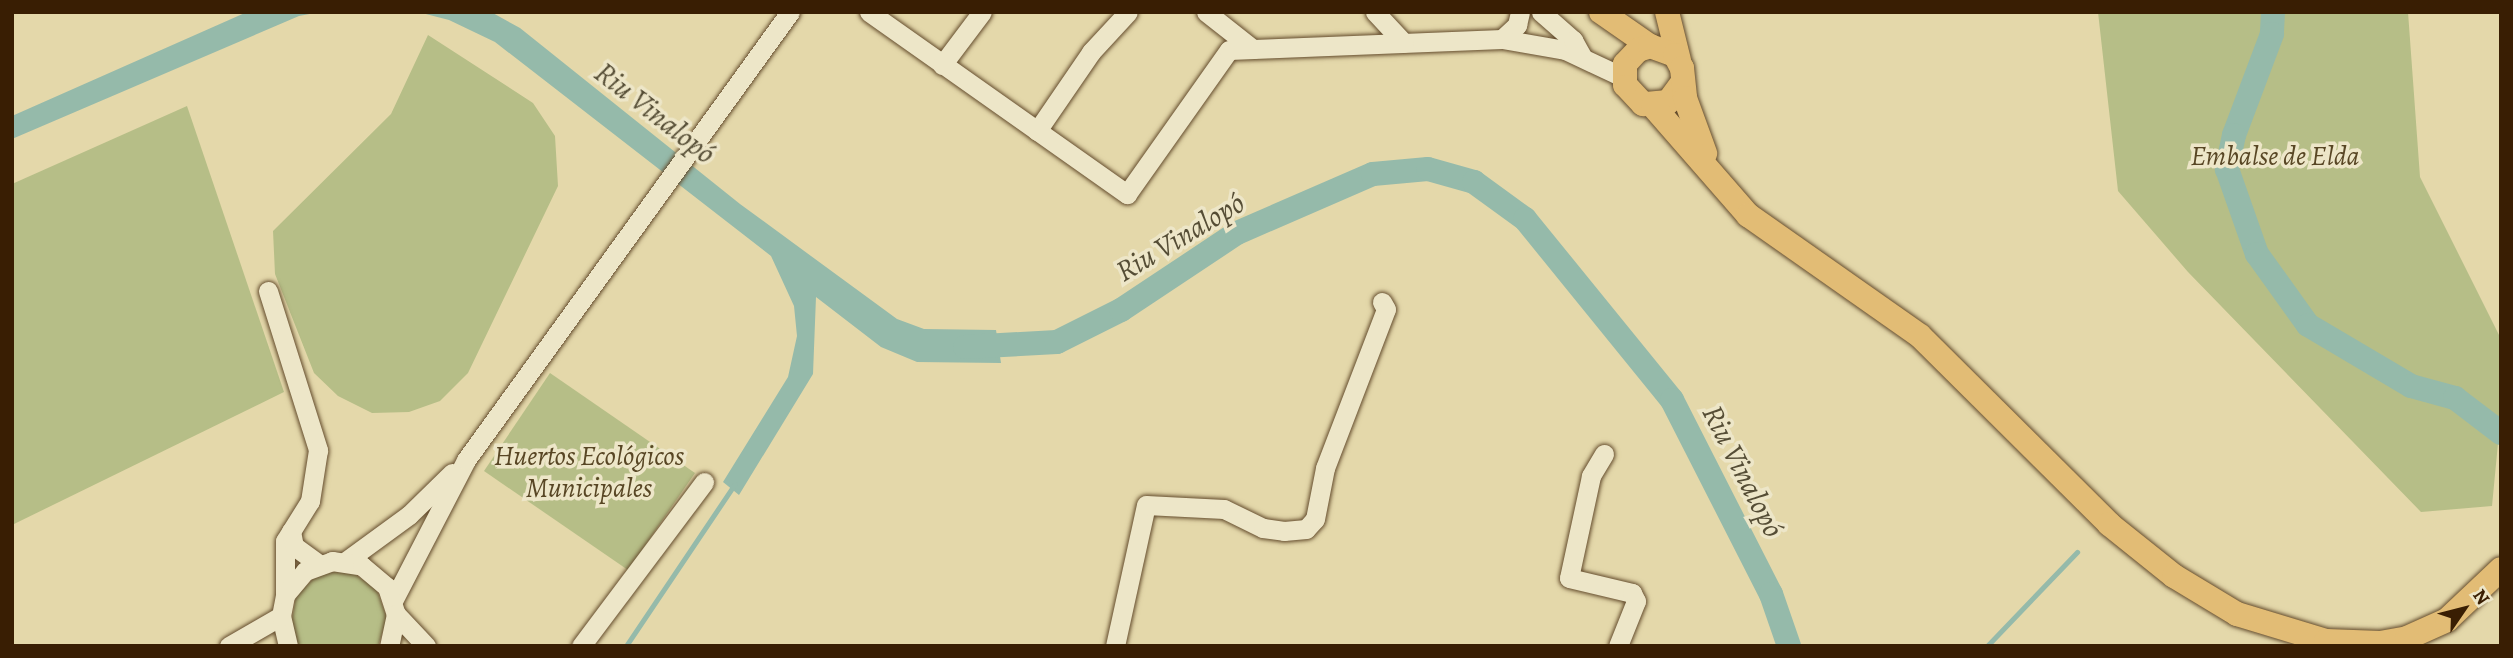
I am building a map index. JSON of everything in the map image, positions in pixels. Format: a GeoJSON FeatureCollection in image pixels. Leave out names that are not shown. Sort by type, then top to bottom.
{"type":"FeatureCollection","features":[{"type":"Feature","properties":{"kind":"main road"},"geometry":{"type":"LineString","coordinates":[[1601,12],[1651,46],[1665,48],[1681,72],[1674,97],[1653,106]]}},
{"type":"Feature","properties":{"kind":"main road"},"geometry":{"type":"LineString","coordinates":[[1601,12],[1624,41],[1626,67],[1635,100],[1653,106],[1664,114],[1726,193],[1765,229],[1920,336],[2135,547],[2237,614],[2326,641],[2380,643],[2407,638],[2447,620],[2501,569]]}},
{"type":"Feature","properties":{"kind":"main road"},"geometry":{"type":"LineString","coordinates":[[1626,67],[1651,46],[1666,12]]}},
{"type":"Feature","properties":{"kind":"main road"},"geometry":{"type":"LineString","coordinates":[[1666,12],[1703,147],[1726,193]]}},
{"type":"Feature","properties":{"kind":"street"},"geometry":{"type":"LineString","coordinates":[[390,646],[395,608],[466,460],[790,12]]}},
{"type":"Feature","properties":{"kind":"street"},"geometry":{"type":"LineString","coordinates":[[869,12],[1127,194],[1229,50],[1502,39],[1546,44],[1582,57],[1626,67]]}},
{"type":"Feature","properties":{"kind":"street"},"geometry":{"type":"LineString","coordinates":[[942,65],[982,12]]}},
{"type":"Feature","properties":{"kind":"street"},"geometry":{"type":"LineString","coordinates":[[1037,131],[1091,52],[1128,12]]}},
{"type":"Feature","properties":{"kind":"street"},"geometry":{"type":"LineString","coordinates":[[1206,12],[1252,49]]}},
{"type":"Feature","properties":{"kind":"street"},"geometry":{"type":"LineString","coordinates":[[1375,12],[1404,43]]}},
{"type":"Feature","properties":{"kind":"street"},"geometry":{"type":"LineString","coordinates":[[1502,39],[1517,25],[1520,12]]}},
{"type":"Feature","properties":{"kind":"street"},"geometry":{"type":"LineString","coordinates":[[1541,12],[1573,40],[1582,57]]}},
{"type":"Feature","properties":{"kind":"street"},"geometry":{"type":"LineString","coordinates":[[268,291],[318,450],[310,501],[285,541],[285,595],[281,616],[288,646]]}},
{"type":"Feature","properties":{"kind":"street"},"geometry":{"type":"LineString","coordinates":[[1115,646],[1146,505],[1224,509],[1263,528],[1284,531],[1307,529],[1315,519],[1325,468],[1386,309],[1381,302]]}},
{"type":"Feature","properties":{"kind":"street"},"geometry":{"type":"LineString","coordinates":[[1604,454],[1591,476],[1569,578],[1632,593],[1636,601],[1618,646]]}},
{"type":"Feature","properties":{"kind":"street"},"geometry":{"type":"LineString","coordinates":[[346,561],[409,514],[466,460]]}},
{"type":"Feature","properties":{"kind":"street"},"geometry":{"type":"LineString","coordinates":[[581,646],[704,482]]}},
{"type":"Feature","properties":{"kind":"street"},"geometry":{"type":"LineString","coordinates":[[291,531],[294,546],[319,564]]}},
{"type":"Feature","properties":{"kind":"street"},"geometry":{"type":"LineString","coordinates":[[285,595],[299,576],[319,564],[346,561],[376,574],[395,608],[426,646]]}},
{"type":"Feature","properties":{"kind":"street"},"geometry":{"type":"LineString","coordinates":[[236,645],[281,616]]}},
{"type":"Feature","properties":{"kind":"green space","name":"Embalse de Elda"},"geometry":{"type":"Polygon","coordinates":[[[2098,12],[2408,12],[2420,177],[2501,339],[2501,412],[2492,506],[2421,512],[2188,272],[2118,191],[2098,12]]]}},
{"type":"Feature","properties":{"kind":"green space"},"geometry":{"type":"Polygon","coordinates":[[[428,35],[533,103],[555,136],[558,186],[468,373],[440,401],[409,412],[372,413],[338,396],[314,373],[275,274],[273,231],[391,114],[428,35]]]}},
{"type":"Feature","properties":{"kind":"green space"},"geometry":{"type":"Polygon","coordinates":[[[187,106],[284,392],[12,525],[12,184],[187,106]]]}},
{"type":"Feature","properties":{"kind":"green space","name":"Huertos Ecológicos Municipales"},"geometry":{"type":"Polygon","coordinates":[[[550,373],[695,473],[628,570],[484,471],[550,373]]]}},
{"type":"Feature","properties":{"kind":"green space"},"geometry":{"type":"Polygon","coordinates":[[[333,570],[349,571],[376,588],[387,618],[378,646],[300,646],[297,642],[291,627],[296,596],[318,574],[333,570]]]}},
{"type":"Feature","properties":{"kind":"shaded area"},"geometry":{"type":"Polygon","coordinates":[[[247,12],[320,12],[299,16],[12,139],[12,116],[247,12]]]}},
{"type":"Feature","properties":{"kind":"shaded area"},"geometry":{"type":"Polygon","coordinates":[[[418,12],[491,12],[520,28],[740,204],[897,319],[924,329],[996,330],[1001,363],[917,362],[881,347],[816,297],[813,374],[739,495],[723,482],[788,377],[797,336],[794,306],[771,256],[495,42],[449,20],[418,12]]]}},
{"type":"Feature","properties":{"kind":"waterway","name":"Riu Vinalopó"},"geometry":{"type":"LineString","coordinates":[[2273,12],[2272,34],[2234,135],[2227,169],[2257,254],[2308,325],[2411,386],[2455,398],[2501,433]]}},
{"type":"Feature","properties":{"kind":"waterway","name":"Riu Vinalopó"},"geometry":{"type":"LineString","coordinates":[[965,347],[1057,342],[1121,310],[1237,233],[1373,174],[1428,169],[1474,182],[1525,219],[1672,400],[1771,594],[1789,646]]}},
{"type":"Feature","properties":{"kind":"waterway"},"geometry":{"type":"LineString","coordinates":[[626,646],[735,484]]}},
{"type":"Feature","properties":{"kind":"waterway"},"geometry":{"type":"LineString","coordinates":[[1987,646],[2077,552]]}}]}
